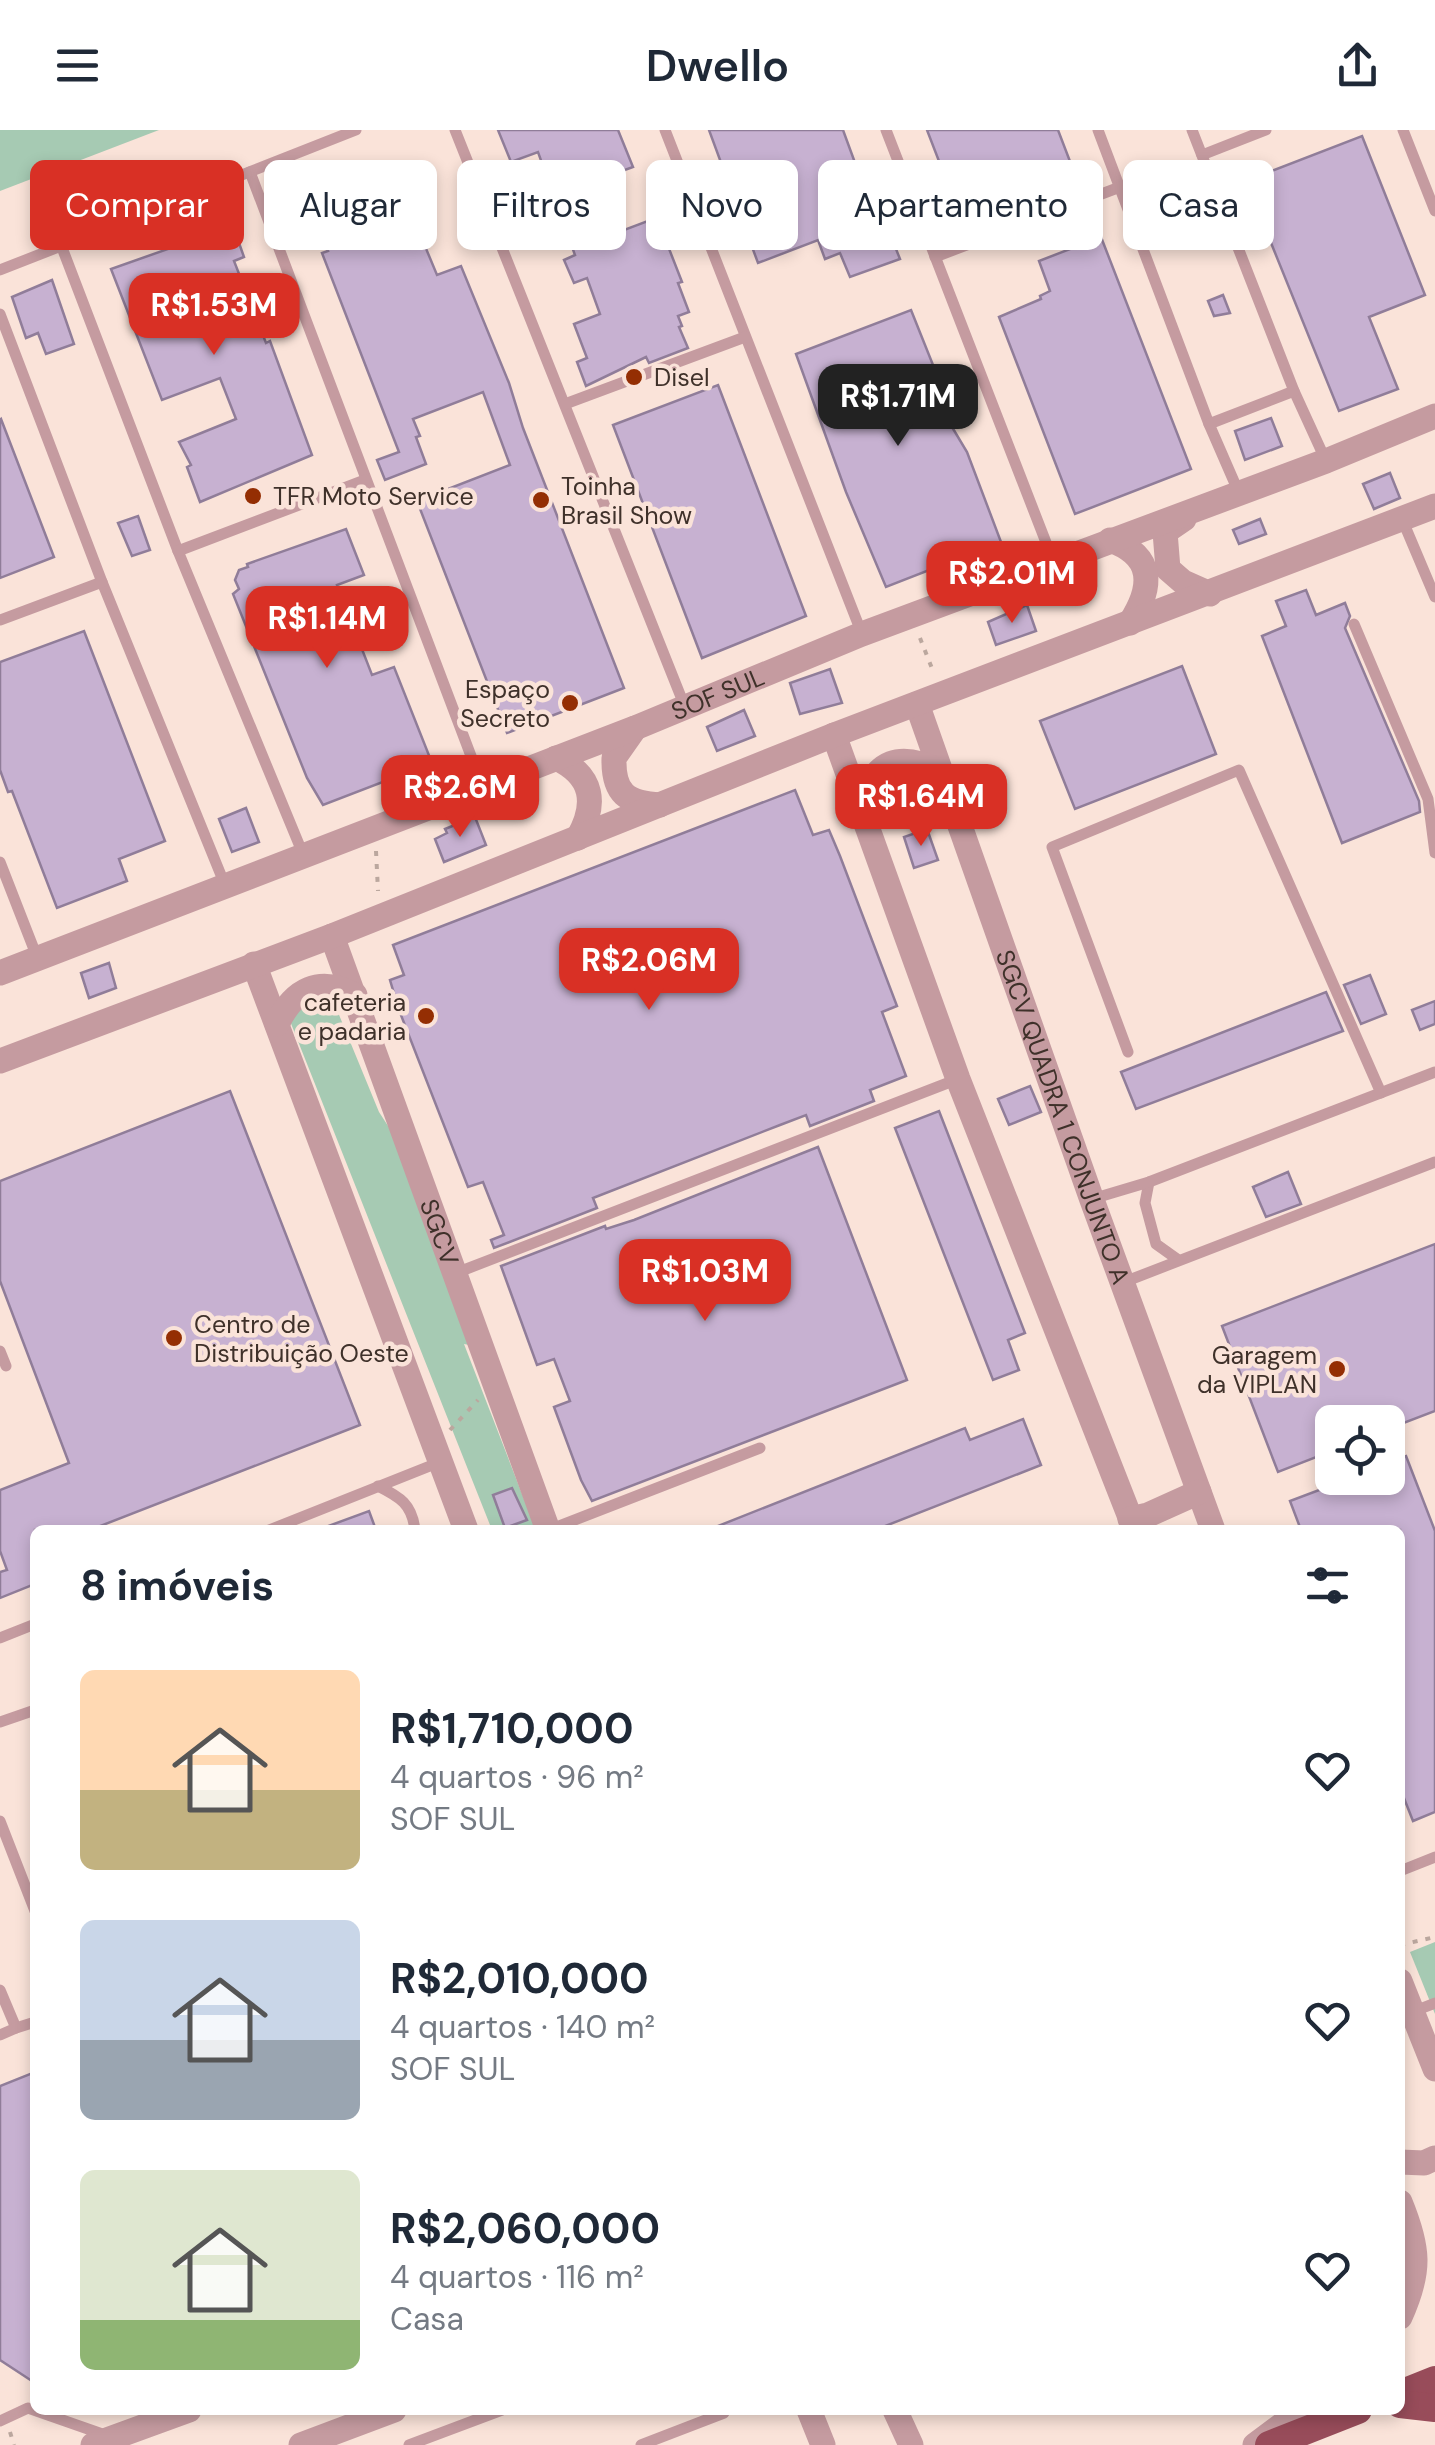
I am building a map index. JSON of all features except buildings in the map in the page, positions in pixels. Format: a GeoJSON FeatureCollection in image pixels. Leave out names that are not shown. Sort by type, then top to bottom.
{"type":"FeatureCollection","features":[{"type":"Feature","properties":{"kind":"highway"},"geometry":{"type":"LineString","coordinates":[[1405,2392],[1435,2380]]}},
{"type":"Feature","properties":{"kind":"highway"},"geometry":{"type":"LineString","coordinates":[[1405,2405],[1435,2408]]}},
{"type":"Feature","properties":{"kind":"highway"},"geometry":{"type":"LineString","coordinates":[[1269,2445],[1345,2415]]}},
{"type":"Feature","properties":{"kind":"street","name":"SOF SUL"},"geometry":{"type":"LineString","coordinates":[[0,973],[635,728],[862,634],[1326,461],[1435,416]]}},
{"type":"Feature","properties":{"kind":"street"},"geometry":{"type":"LineString","coordinates":[[7,1054],[332,936],[834,735],[1434,508]]}},
{"type":"Feature","properties":{"kind":"street"},"geometry":{"type":"LineString","coordinates":[[1196,510],[1165,532],[1164,548],[1168,569],[1210,594]]}},
{"type":"Feature","properties":{"kind":"street"},"geometry":{"type":"LineString","coordinates":[[1110,540],[1130,547],[1147,578],[1143,603],[1130,623]]}},
{"type":"Feature","properties":{"kind":"street","name":"SGCV QUADRA 1 CONJUNTO A"},"geometry":{"type":"LineString","coordinates":[[917,704],[1211,1525]]}},
{"type":"Feature","properties":{"kind":"street"},"geometry":{"type":"LineString","coordinates":[[635,728],[614,758],[617,784],[637,804],[662,804]]}},
{"type":"Feature","properties":{"kind":"street"},"geometry":{"type":"LineString","coordinates":[[834,735],[958,1079],[1133,1524],[1199,1492]]}},
{"type":"Feature","properties":{"kind":"street"},"geometry":{"type":"LineString","coordinates":[[556,758],[581,775],[588,790],[588,820],[578,838]]}},
{"type":"Feature","properties":{"kind":"street"},"geometry":{"type":"LineString","coordinates":[[859,803],[868,780],[896,762],[911,759],[941,772]]}},
{"type":"Feature","properties":{"kind":"street","name":"SGCV"},"geometry":{"type":"LineString","coordinates":[[332,936],[546,1525]]}},
{"type":"Feature","properties":{"kind":"street"},"geometry":{"type":"LineString","coordinates":[[254,964],[464,1525]]}},
{"type":"Feature","properties":{"kind":"street"},"geometry":{"type":"LineString","coordinates":[[277,1024],[286,1004],[314,987],[330,985],[355,996]]}},
{"type":"Feature","properties":{"kind":"street"},"geometry":{"type":"LineString","coordinates":[[1405,1988],[1426,2019],[1435,2069]]}},
{"type":"Feature","properties":{"kind":"street"},"geometry":{"type":"LineString","coordinates":[[1405,2162],[1424,2163],[1435,2158]]}},
{"type":"Feature","properties":{"kind":"street"},"geometry":{"type":"LineString","coordinates":[[1405,2217],[1418,2267],[1405,2303]]}},
{"type":"Feature","properties":{"kind":"street"},"geometry":{"type":"LineString","coordinates":[[103,2441],[176,2415]]}},
{"type":"Feature","properties":{"kind":"street"},"geometry":{"type":"LineString","coordinates":[[301,2445],[381,2415]]}},
{"type":"Feature","properties":{"kind":"street"},"geometry":{"type":"LineString","coordinates":[[811,2415],[823,2445]]}},
{"type":"Feature","properties":{"kind":"street"},"geometry":{"type":"LineString","coordinates":[[898,2415],[911,2445]]}},
{"type":"Feature","properties":{"kind":"street"},"geometry":{"type":"LineString","coordinates":[[1255,2445],[1295,2415]]}},
{"type":"Feature","properties":{"kind":"lane"},"geometry":{"type":"LineString","coordinates":[[244,174],[356,130]]}},
{"type":"Feature","properties":{"kind":"lane"},"geometry":{"type":"LineString","coordinates":[[455,130],[685,708]]}},
{"type":"Feature","properties":{"kind":"lane"},"geometry":{"type":"LineString","coordinates":[[665,130],[862,634]]}},
{"type":"Feature","properties":{"kind":"lane"},"geometry":{"type":"LineString","coordinates":[[886,130],[1054,563]]}},
{"type":"Feature","properties":{"kind":"lane"},"geometry":{"type":"LineString","coordinates":[[1098,130],[1239,493]]}},
{"type":"Feature","properties":{"kind":"lane"},"geometry":{"type":"LineString","coordinates":[[1192,130],[1204,160]]}},
{"type":"Feature","properties":{"kind":"lane"},"geometry":{"type":"LineString","coordinates":[[1202,155],[1266,130]]}},
{"type":"Feature","properties":{"kind":"lane"},"geometry":{"type":"LineString","coordinates":[[1403,130],[1435,212]]}},
{"type":"Feature","properties":{"kind":"lane"},"geometry":{"type":"LineString","coordinates":[[250,172],[482,785]]}},
{"type":"Feature","properties":{"kind":"lane"},"geometry":{"type":"LineString","coordinates":[[935,257],[1122,192]]}},
{"type":"Feature","properties":{"kind":"lane"},"geometry":{"type":"LineString","coordinates":[[0,270],[51,250]]}},
{"type":"Feature","properties":{"kind":"lane"},"geometry":{"type":"LineString","coordinates":[[63,250],[178,551],[303,854]]}},
{"type":"Feature","properties":{"kind":"lane"},"geometry":{"type":"LineString","coordinates":[[1240,250],[1326,461]]}},
{"type":"Feature","properties":{"kind":"lane"},"geometry":{"type":"LineString","coordinates":[[0,314],[102,582],[225,885]]}},
{"type":"Feature","properties":{"kind":"lane"},"geometry":{"type":"LineString","coordinates":[[565,404],[746,337]]}},
{"type":"Feature","properties":{"kind":"lane"},"geometry":{"type":"LineString","coordinates":[[1209,424],[1294,390]]}},
{"type":"Feature","properties":{"kind":"lane"},"geometry":{"type":"LineString","coordinates":[[178,551],[365,480]]}},
{"type":"Feature","properties":{"kind":"lane"},"geometry":{"type":"LineString","coordinates":[[1402,519],[1435,597]]}},
{"type":"Feature","properties":{"kind":"lane"},"geometry":{"type":"LineString","coordinates":[[0,620],[102,582]]}},
{"type":"Feature","properties":{"kind":"lane"},"geometry":{"type":"LineString","coordinates":[[1354,624],[1428,798],[1435,853]]}},
{"type":"Feature","properties":{"kind":"lane"},"geometry":{"type":"LineString","coordinates":[[1128,1052],[1052,847],[1239,770],[1381,1093]]}},
{"type":"Feature","properties":{"kind":"lane"},"geometry":{"type":"LineString","coordinates":[[0,862],[38,957]]}},
{"type":"Feature","properties":{"kind":"lane"},"geometry":{"type":"LineString","coordinates":[[1092,1200],[1149,1182],[1435,1072]]}},
{"type":"Feature","properties":{"kind":"lane"},"geometry":{"type":"LineString","coordinates":[[456,1274],[958,1079]]}},
{"type":"Feature","properties":{"kind":"lane"},"geometry":{"type":"LineString","coordinates":[[1124,1282],[1435,1162]]}},
{"type":"Feature","properties":{"kind":"lane"},"geometry":{"type":"LineString","coordinates":[[1149,1182],[1145,1203],[1156,1244],[1177,1260]]}},
{"type":"Feature","properties":{"kind":"lane"},"geometry":{"type":"LineString","coordinates":[[0,1351],[6,1366]]}},
{"type":"Feature","properties":{"kind":"lane"},"geometry":{"type":"LineString","coordinates":[[561,1525],[760,1448]]}},
{"type":"Feature","properties":{"kind":"lane"},"geometry":{"type":"LineString","coordinates":[[281,1525],[378,1486],[437,1454]]}},
{"type":"Feature","properties":{"kind":"lane"},"geometry":{"type":"LineString","coordinates":[[378,1486],[402,1497],[414,1515],[415,1525]]}},
{"type":"Feature","properties":{"kind":"lane"},"geometry":{"type":"LineString","coordinates":[[0,1638],[30,1626]]}},
{"type":"Feature","properties":{"kind":"lane"},"geometry":{"type":"LineString","coordinates":[[0,1710],[17,1717]]}},
{"type":"Feature","properties":{"kind":"lane"},"geometry":{"type":"LineString","coordinates":[[0,1722],[30,1712]]}},
{"type":"Feature","properties":{"kind":"lane"},"geometry":{"type":"LineString","coordinates":[[0,1821],[30,1898]]}},
{"type":"Feature","properties":{"kind":"lane"},"geometry":{"type":"LineString","coordinates":[[1405,1869],[1435,1857]]}},
{"type":"Feature","properties":{"kind":"lane"},"geometry":{"type":"LineString","coordinates":[[0,1990],[16,2028]]}},
{"type":"Feature","properties":{"kind":"lane"},"geometry":{"type":"LineString","coordinates":[[0,2035],[30,2024]]}},
{"type":"Feature","properties":{"kind":"lane"},"geometry":{"type":"LineString","coordinates":[[0,2421],[30,2409]]}},
{"type":"Feature","properties":{"kind":"lane"},"geometry":{"type":"LineString","coordinates":[[48,2415],[103,2441]]}},
{"type":"Feature","properties":{"kind":"lane"},"geometry":{"type":"LineString","coordinates":[[74,2424],[78,2415]]}},
{"type":"Feature","properties":{"kind":"lane"},"geometry":{"type":"LineString","coordinates":[[409,2445],[489,2415]]}},
{"type":"Feature","properties":{"kind":"lane"},"geometry":{"type":"LineString","coordinates":[[641,2445],[721,2415]]}},
{"type":"Feature","properties":{"kind":"path"},"geometry":{"type":"LineString","coordinates":[[912,616],[942,694]]}},
{"type":"Feature","properties":{"kind":"path"},"geometry":{"type":"LineString","coordinates":[[375,826],[380,916]]}},
{"type":"Feature","properties":{"kind":"path"},"geometry":{"type":"LineString","coordinates":[[437,1454],[495,1382]]}},
{"type":"Feature","properties":{"kind":"path"},"geometry":{"type":"LineString","coordinates":[[1405,1944],[1435,1937]]}},
{"type":"Feature","properties":{"kind":"green space"},"geometry":{"type":"Polygon","coordinates":[[[0,130],[159,130],[81,160],[30,160],[30,179],[0,191],[0,130]]]}},
{"type":"Feature","properties":{"kind":"green space"},"geometry":{"type":"Polygon","coordinates":[[[303,999],[329,999],[335,1005],[379,1112],[403,1149],[480,1347],[464,1344],[534,1525],[490,1525],[290,1021],[303,999]]]}},
{"type":"Feature","properties":{"kind":"green space"},"geometry":{"type":"Polygon","coordinates":[[[1435,1942],[1435,2014],[1410,1952],[1435,1942]]]}},
{"type":"Feature","properties":{"kind":"place","name":"Disel"},"geometry":{"type":"Point","coordinates":[634,377]}},
{"type":"Feature","properties":{"kind":"place","name":"TFR Moto Service"},"geometry":{"type":"Point","coordinates":[253,496]}},
{"type":"Feature","properties":{"kind":"place","name":"Toinha Brasil Show"},"geometry":{"type":"Point","coordinates":[541,500]}},
{"type":"Feature","properties":{"kind":"place","name":"Espaço Secreto"},"geometry":{"type":"Point","coordinates":[570,703]}},
{"type":"Feature","properties":{"kind":"place","name":"cafeteria e padaria"},"geometry":{"type":"Point","coordinates":[426,1016]}},
{"type":"Feature","properties":{"kind":"place","name":"Centro de Distribuição Oeste"},"geometry":{"type":"Point","coordinates":[174,1338]}},
{"type":"Feature","properties":{"kind":"place","name":"Garagem da VIPLAN"},"geometry":{"type":"Point","coordinates":[1337,1369]}}]}
